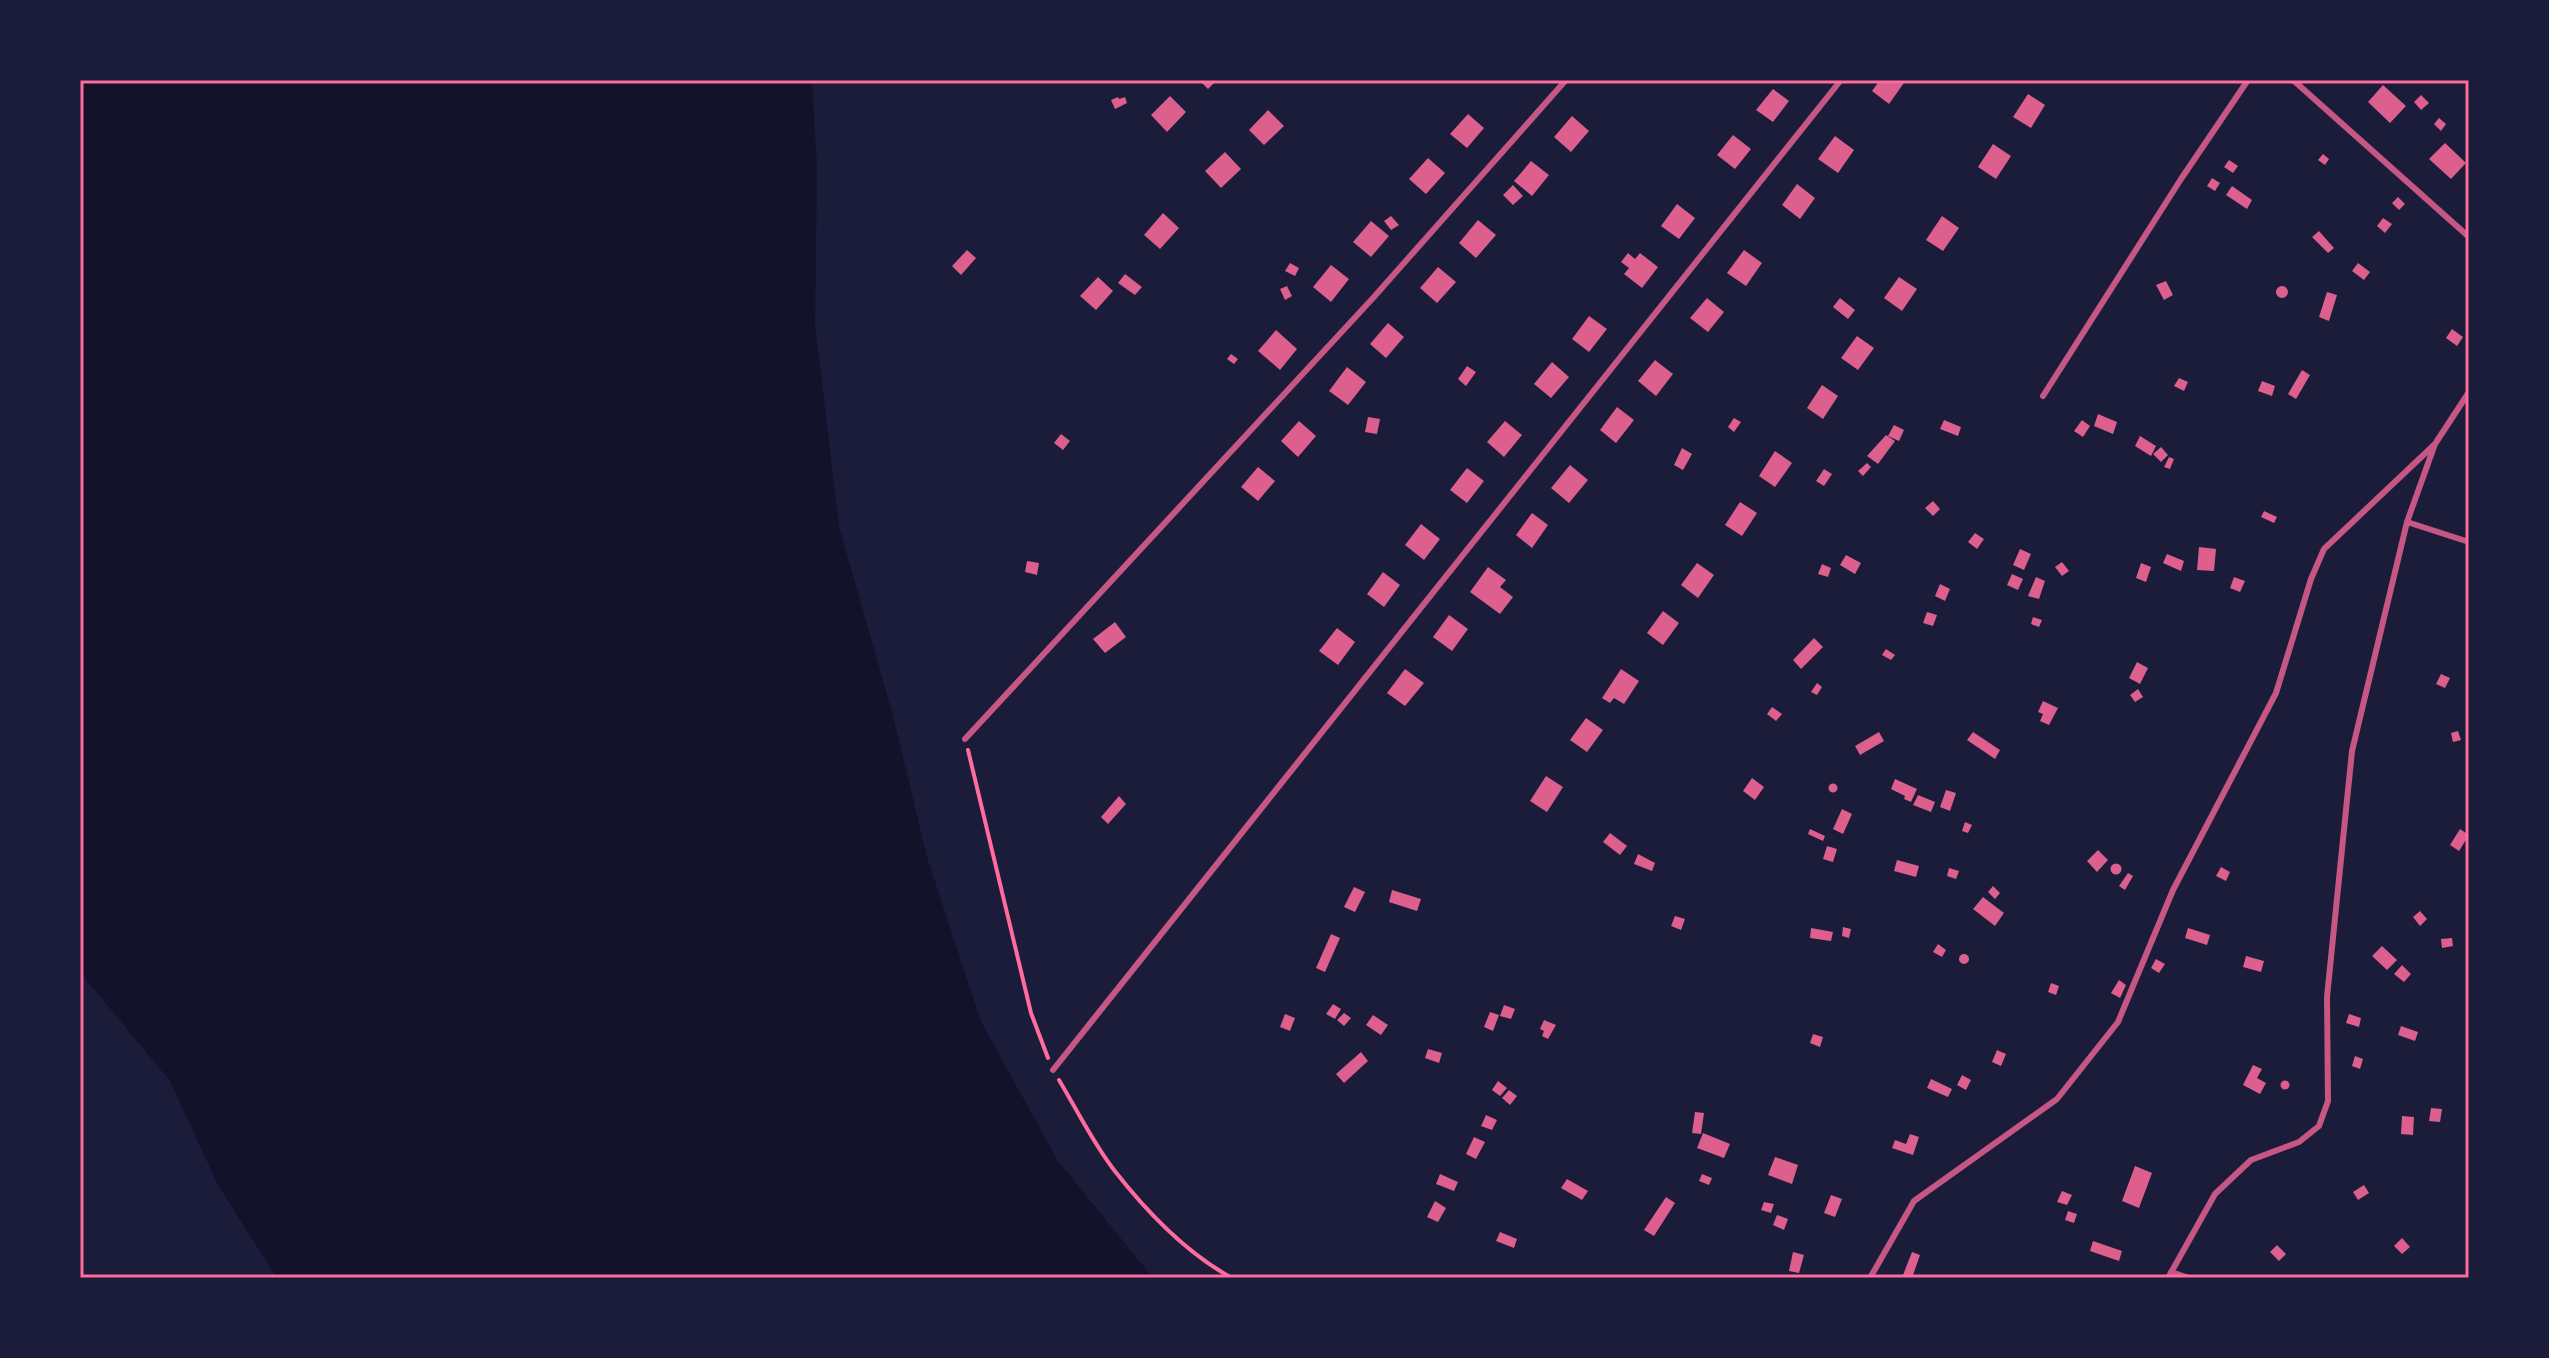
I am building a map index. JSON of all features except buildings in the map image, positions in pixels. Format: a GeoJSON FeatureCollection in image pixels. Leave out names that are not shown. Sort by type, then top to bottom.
{"type":"FeatureCollection","features":[{"type":"Feature","properties":{"kind":"lane"},"geometry":{"type":"LineString","coordinates":[[965,739],[1373,298],[1566,80]]}},
{"type":"Feature","properties":{"kind":"lane"},"geometry":{"type":"LineString","coordinates":[[1053,1070],[1841,80]]}},
{"type":"Feature","properties":{"kind":"lane"},"geometry":{"type":"LineString","coordinates":[[2043,396],[2248,80]]}},
{"type":"Feature","properties":{"kind":"lane"},"geometry":{"type":"LineString","coordinates":[[2293,80],[2469,237]]}},
{"type":"Feature","properties":{"kind":"lane"},"geometry":{"type":"LineString","coordinates":[[1870,1278],[1914,1201],[2057,1099],[2118,1022],[2173,890],[2276,693],[2311,579],[2324,549],[2435,444],[2469,392]]}},
{"type":"Feature","properties":{"kind":"lane"},"geometry":{"type":"LineString","coordinates":[[2189,1278],[2169,1275],[2215,1194],[2251,1160],[2299,1142],[2319,1126],[2328,1101],[2327,997],[2352,751],[2407,522],[2435,444]]}},
{"type":"Feature","properties":{"kind":"lane"},"geometry":{"type":"LineString","coordinates":[[2407,522],[2469,542]]}},
{"type":"Feature","properties":{"kind":"path"},"geometry":{"type":"LineString","coordinates":[[965,739],[1031,1013],[1053,1070],[1113,1169],[1169,1231],[1213,1268],[1232,1278]]}},
{"type":"Feature","properties":{"kind":"shaded area"},"geometry":{"type":"Polygon","coordinates":[[[80,80],[812,80],[817,167],[815,324],[839,526],[893,716],[927,857],[981,1022],[1058,1161],[1153,1278],[277,1278],[218,1185],[170,1081],[80,972],[80,80]]]}}]}
